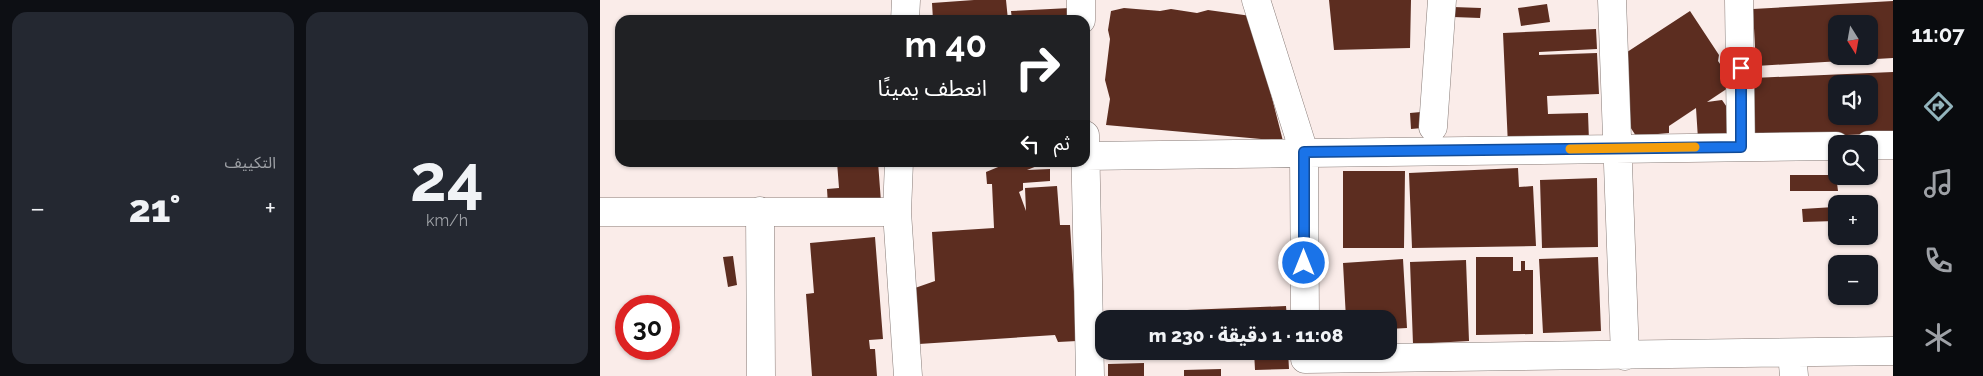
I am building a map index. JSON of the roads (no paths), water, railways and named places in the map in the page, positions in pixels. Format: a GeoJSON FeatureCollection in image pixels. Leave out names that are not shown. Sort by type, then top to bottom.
{"type":"FeatureCollection","features":[{"type":"Feature","properties":{"kind":"street"},"geometry":{"type":"LineString","coordinates":[[906,0],[906,15]]}},
{"type":"Feature","properties":{"kind":"street"},"geometry":{"type":"LineString","coordinates":[[1081,0],[1082,15]]}},
{"type":"Feature","properties":{"kind":"street"},"geometry":{"type":"LineString","coordinates":[[1256,0],[1304,152],[1305,310]]}},
{"type":"Feature","properties":{"kind":"street"},"geometry":{"type":"LineString","coordinates":[[1433,127],[1442,0]]}},
{"type":"Feature","properties":{"kind":"street"},"geometry":{"type":"LineString","coordinates":[[1612,0],[1625,356]]}},
{"type":"Feature","properties":{"kind":"street"},"geometry":{"type":"LineString","coordinates":[[1739,0],[1741,147]]}},
{"type":"Feature","properties":{"kind":"street"},"geometry":{"type":"LineString","coordinates":[[1878,145],[1893,145]]}},
{"type":"Feature","properties":{"kind":"street"},"geometry":{"type":"LineString","coordinates":[[1090,156],[1828,146]]}},
{"type":"Feature","properties":{"kind":"street"},"geometry":{"type":"LineString","coordinates":[[899,167],[897,212],[908,376]]}},
{"type":"Feature","properties":{"kind":"street"},"geometry":{"type":"LineString","coordinates":[[1086,167],[1090,376]]}},
{"type":"Feature","properties":{"kind":"street"},"geometry":{"type":"LineString","coordinates":[[760,211],[761,376]]}},
{"type":"Feature","properties":{"kind":"street"},"geometry":{"type":"LineString","coordinates":[[600,212],[897,212]]}},
{"type":"Feature","properties":{"kind":"street"},"geometry":{"type":"LineString","coordinates":[[1305,362],[1495,366],[1625,356],[1793,365],[1893,352]]}}]}
